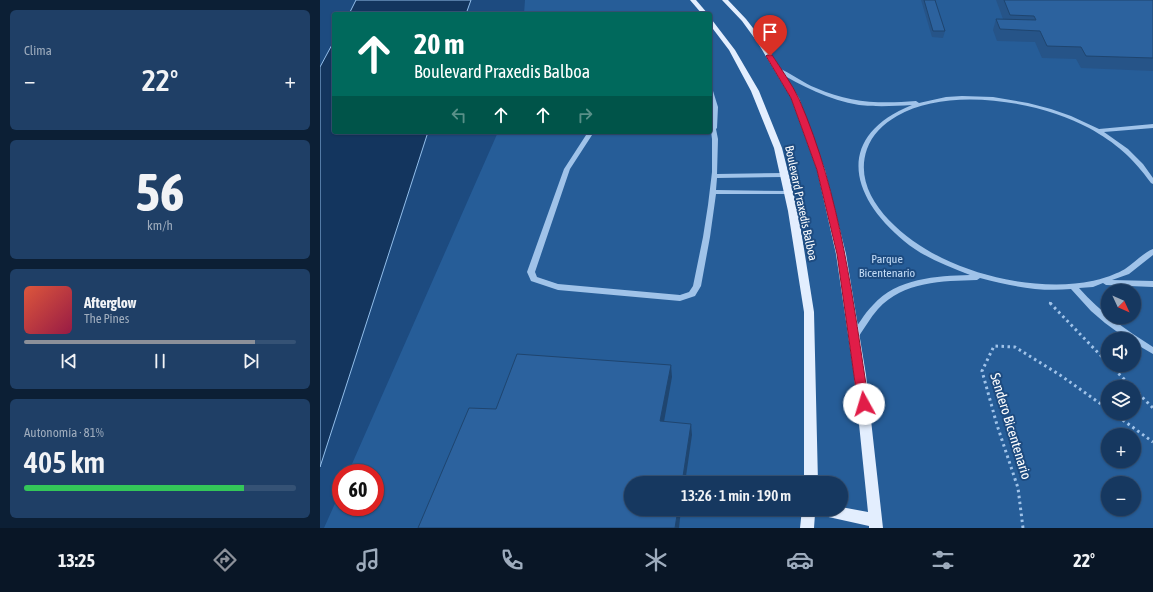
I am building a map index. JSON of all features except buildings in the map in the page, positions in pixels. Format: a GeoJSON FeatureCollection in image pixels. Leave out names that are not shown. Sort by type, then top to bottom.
{"type":"FeatureCollection","features":[{"type":"Feature","properties":{"kind":"main road"},"geometry":{"type":"LineString","coordinates":[[693,0],[703,12]]}},
{"type":"Feature","properties":{"kind":"main road","name":"Boulevard Praxedis Balboa"},"geometry":{"type":"LineString","coordinates":[[725,0],[744,20],[761,42],[795,98],[821,170],[841,254],[860,374],[876,524]]}},
{"type":"Feature","properties":{"kind":"main road","name":"Boulevard Praxedis Balboa"},"geometry":{"type":"LineString","coordinates":[[712,24],[732,50],[755,91],[778,148],[793,211],[809,312],[811,476]]}},
{"type":"Feature","properties":{"kind":"main road"},"geometry":{"type":"LineString","coordinates":[[807,528],[808,516]]}},
{"type":"Feature","properties":{"kind":"main road"},"geometry":{"type":"LineString","coordinates":[[846,516],[876,524]]}},
{"type":"Feature","properties":{"kind":"street"},"geometry":{"type":"LineString","coordinates":[[778,70],[811,89],[844,101],[860,104],[884,106],[974,98],[1012,101],[1056,112],[1098,131],[1119,145],[1144,169],[1153,182]]}},
{"type":"Feature","properties":{"kind":"street"},"geometry":{"type":"LineString","coordinates":[[590,134],[567,169],[531,272],[534,279],[538,282],[558,287],[680,298],[692,294],[697,286],[706,240],[715,176],[712,127],[715,107],[712,97]]}},
{"type":"Feature","properties":{"kind":"street"},"geometry":{"type":"LineString","coordinates":[[928,102],[898,113],[883,123],[871,136],[862,158],[861,176],[872,204],[892,227],[908,241],[949,265],[982,277],[1017,284],[1052,287],[1100,282],[1153,284]]}},
{"type":"Feature","properties":{"kind":"street"},"geometry":{"type":"LineString","coordinates":[[1098,131],[1153,127]]}},
{"type":"Feature","properties":{"kind":"street"},"geometry":{"type":"LineString","coordinates":[[715,176],[784,175]]}},
{"type":"Feature","properties":{"kind":"street"},"geometry":{"type":"LineString","coordinates":[[713,192],[788,193]]}},
{"type":"Feature","properties":{"kind":"street"},"geometry":{"type":"LineString","coordinates":[[1100,282],[1120,275],[1136,266],[1153,250]]}},
{"type":"Feature","properties":{"kind":"street"},"geometry":{"type":"LineString","coordinates":[[854,337],[876,306],[900,288],[929,280],[982,277]]}},
{"type":"Feature","properties":{"kind":"street"},"geometry":{"type":"LineString","coordinates":[[1073,286],[1089,305],[1109,324],[1122,332]]}},
{"type":"Feature","properties":{"kind":"street"},"geometry":{"type":"LineString","coordinates":[[1141,343],[1153,351]]}},
{"type":"Feature","properties":{"kind":"path"},"geometry":{"type":"LineString","coordinates":[[1052,287],[1050,304],[1101,355]]}},
{"type":"Feature","properties":{"kind":"path","name":"Sendero Bicentenario"},"geometry":{"type":"LineString","coordinates":[[1023,528],[1018,488],[997,425],[982,371],[994,346],[1015,347],[1060,375],[1101,404]]}},
{"type":"Feature","properties":{"kind":"path"},"geometry":{"type":"LineString","coordinates":[[1117,372],[1125,380]]}},
{"type":"Feature","properties":{"kind":"path"},"geometry":{"type":"LineString","coordinates":[[1141,396],[1153,408]]}},
{"type":"Feature","properties":{"kind":"path"},"geometry":{"type":"LineString","coordinates":[[1123,420],[1153,442]]}},
{"type":"Feature","properties":{"kind":"green space","name":"Parque Bicentenario"},"geometry":{"type":"Polygon","coordinates":[[[525,0],[1153,0],[1153,528],[324,528],[332,510],[332,516],[384,516],[384,464],[352,464],[497,134],[712,134],[712,12],[524,12],[525,0]]]}},
{"type":"Feature","properties":{"kind":"shaded area"},"geometry":{"type":"Polygon","coordinates":[[[356,0],[471,0],[467,12],[350,12],[356,0]]]}},
{"type":"Feature","properties":{"kind":"shaded area"},"geometry":{"type":"Polygon","coordinates":[[[332,45],[332,134],[427,134],[320,467],[320,67],[332,45]]]}},
{"type":"Feature","properties":{"kind":"route"},"geometry":{"type":"LineString","coordinates":[[770,56],[795,98],[821,170],[841,254],[864,404]]}}]}
